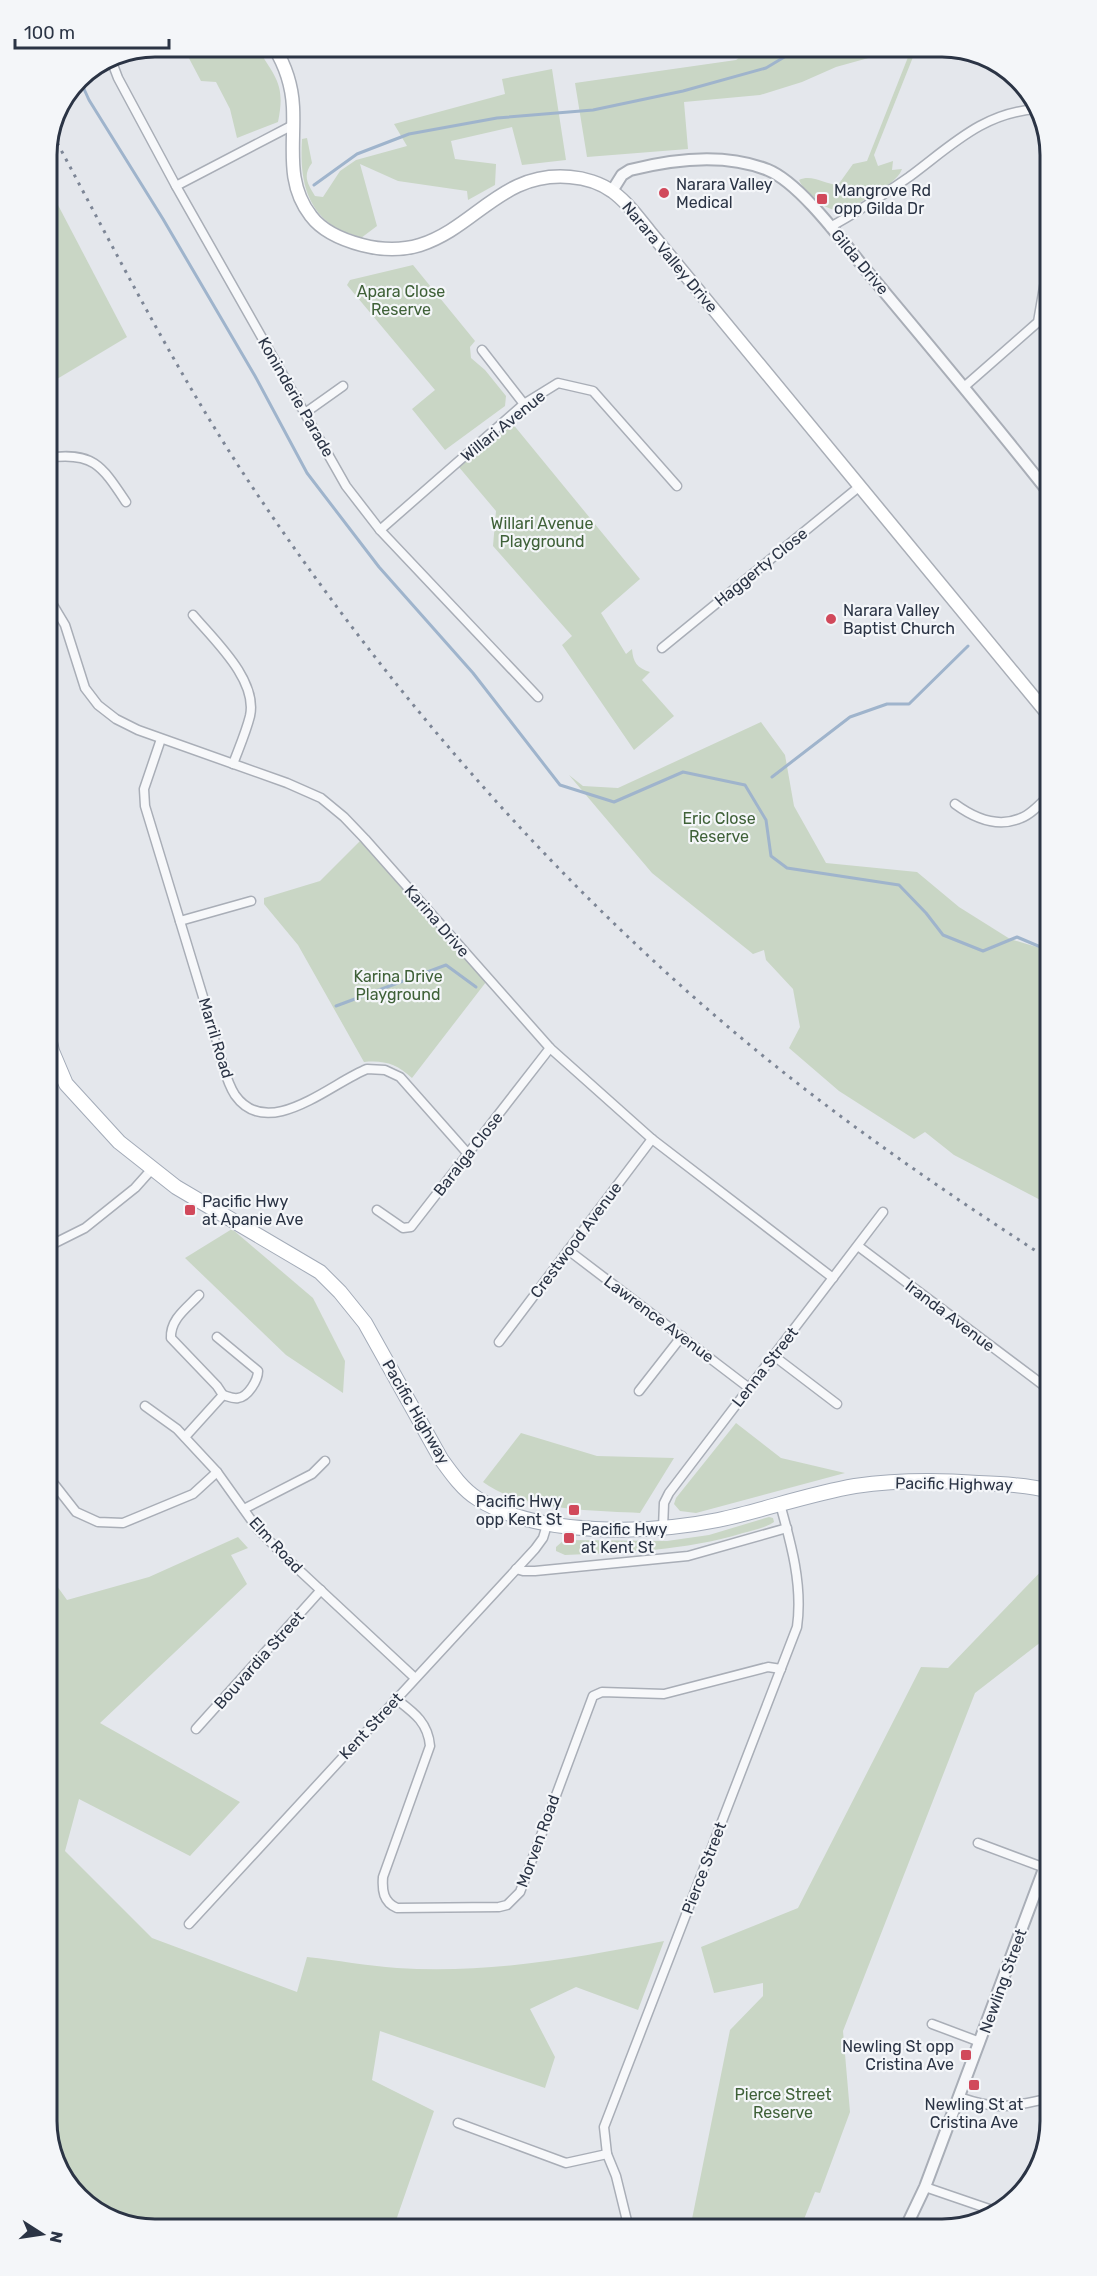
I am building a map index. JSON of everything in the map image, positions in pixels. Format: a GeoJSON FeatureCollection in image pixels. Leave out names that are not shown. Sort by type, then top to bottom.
{"type":"FeatureCollection","features":[{"type":"Feature","properties":{"kind":"main road","name":"Narara Valley Drive"},"geometry":{"type":"LineString","coordinates":[[279,57],[289,80],[293,107],[292,168],[298,192],[307,211],[319,225],[338,237],[380,249],[407,248],[436,238],[501,194],[534,178],[549,176],[580,178],[612,191],[636,216],[1040,705]]}},
{"type":"Feature","properties":{"kind":"main road","name":"Pacific Highway"},"geometry":{"type":"LineString","coordinates":[[57,1064],[74,1095],[118,1142],[152,1169],[176,1187],[320,1272],[365,1323],[441,1459],[456,1479],[476,1498],[508,1514],[547,1525],[587,1528],[663,1528],[718,1520],[842,1489],[899,1481],[1005,1484],[1040,1489]]}},
{"type":"Feature","properties":{"kind":"street","name":"Koninderie Parade"},"geometry":{"type":"LineString","coordinates":[[114,67],[176,186],[346,486],[380,531],[538,697]]}},
{"type":"Feature","properties":{"kind":"street"},"geometry":{"type":"LineString","coordinates":[[830,227],[866,207],[968,131],[1001,115],[1029,109]]}},
{"type":"Feature","properties":{"kind":"street"},"geometry":{"type":"LineString","coordinates":[[176,186],[293,125]]}},
{"type":"Feature","properties":{"kind":"street","name":"Gilda Drive"},"geometry":{"type":"LineString","coordinates":[[612,191],[622,175],[638,168],[708,159],[735,161],[762,168],[782,177],[830,227],[1040,482]]}},
{"type":"Feature","properties":{"kind":"street"},"geometry":{"type":"LineString","coordinates":[[964,387],[1038,322],[1040,310]]}},
{"type":"Feature","properties":{"kind":"street"},"geometry":{"type":"LineString","coordinates":[[482,350],[524,404]]}},
{"type":"Feature","properties":{"kind":"street","name":"Willari Avenue"},"geometry":{"type":"LineString","coordinates":[[380,531],[524,404],[558,383],[593,391],[677,486]]}},
{"type":"Feature","properties":{"kind":"street"},"geometry":{"type":"LineString","coordinates":[[305,413],[343,386]]}},
{"type":"Feature","properties":{"kind":"street"},"geometry":{"type":"LineString","coordinates":[[57,457],[69,455],[95,463],[126,502]]}},
{"type":"Feature","properties":{"kind":"street","name":"Haggerty Close"},"geometry":{"type":"LineString","coordinates":[[662,648],[860,486]]}},
{"type":"Feature","properties":{"kind":"street","name":"Karina Drive"},"geometry":{"type":"LineString","coordinates":[[57,612],[65,625],[85,688],[98,705],[116,719],[161,739],[321,798],[344,817],[550,1048],[652,1139],[833,1278]]}},
{"type":"Feature","properties":{"kind":"street"},"geometry":{"type":"LineString","coordinates":[[193,615],[242,674],[249,692],[250,715],[233,764]]}},
{"type":"Feature","properties":{"kind":"street","name":"Marril Road"},"geometry":{"type":"LineString","coordinates":[[161,739],[144,789],[144,797],[220,1056],[235,1094],[252,1111],[275,1113],[296,1107],[368,1069],[376,1068],[393,1072],[406,1082],[468,1155]]}},
{"type":"Feature","properties":{"kind":"street"},"geometry":{"type":"LineString","coordinates":[[955,804],[967,813],[1001,823],[1022,818],[1040,803]]}},
{"type":"Feature","properties":{"kind":"street"},"geometry":{"type":"LineString","coordinates":[[180,921],[251,901]]}},
{"type":"Feature","properties":{"kind":"street","name":"Baralga Close"},"geometry":{"type":"LineString","coordinates":[[377,1210],[403,1228],[411,1227],[550,1048]]}},
{"type":"Feature","properties":{"kind":"street","name":"Crestwood Avenue"},"geometry":{"type":"LineString","coordinates":[[500,1342],[652,1139]]}},
{"type":"Feature","properties":{"kind":"street"},"geometry":{"type":"LineString","coordinates":[[57,1242],[85,1228],[135,1188],[152,1169]]}},
{"type":"Feature","properties":{"kind":"street","name":"Lenna Street"},"geometry":{"type":"LineString","coordinates":[[663,1528],[664,1503],[669,1493],[884,1212]]}},
{"type":"Feature","properties":{"kind":"street","name":"Iranda Avenue"},"geometry":{"type":"LineString","coordinates":[[858,1246],[1040,1383]]}},
{"type":"Feature","properties":{"kind":"street","name":"Lawrence Avenue"},"geometry":{"type":"LineString","coordinates":[[568,1250],[749,1388]]}},
{"type":"Feature","properties":{"kind":"street"},"geometry":{"type":"LineString","coordinates":[[199,1295],[175,1320],[171,1338],[223,1395],[238,1398],[244,1396],[258,1378],[258,1371],[217,1337]]}},
{"type":"Feature","properties":{"kind":"street"},"geometry":{"type":"LineString","coordinates":[[639,1391],[682,1336]]}},
{"type":"Feature","properties":{"kind":"street"},"geometry":{"type":"LineString","coordinates":[[774,1356],[837,1404]]}},
{"type":"Feature","properties":{"kind":"street"},"geometry":{"type":"LineString","coordinates":[[184,1437],[223,1395]]}},
{"type":"Feature","properties":{"kind":"street","name":"Elm Road"},"geometry":{"type":"LineString","coordinates":[[145,1406],[177,1429],[217,1472],[257,1528],[415,1678]]}},
{"type":"Feature","properties":{"kind":"street"},"geometry":{"type":"LineString","coordinates":[[244,1509],[312,1474],[325,1461]]}},
{"type":"Feature","properties":{"kind":"street"},"geometry":{"type":"LineString","coordinates":[[57,1489],[76,1512],[98,1522],[123,1523],[193,1494],[217,1472]]}},
{"type":"Feature","properties":{"kind":"street","name":"Pierce Street"},"geometry":{"type":"LineString","coordinates":[[627,2219],[616,2176],[607,2154],[604,2127],[797,1627],[799,1594],[787,1528],[780,1504]]}},
{"type":"Feature","properties":{"kind":"street","name":"Kent Street"},"geometry":{"type":"LineString","coordinates":[[189,1924],[516,1569],[543,1538],[547,1525]]}},
{"type":"Feature","properties":{"kind":"street"},"geometry":{"type":"LineString","coordinates":[[516,1569],[523,1572],[667,1559],[709,1551],[787,1528]]}},
{"type":"Feature","properties":{"kind":"street","name":"Bouvardia Street"},"geometry":{"type":"LineString","coordinates":[[196,1729],[321,1590]]}},
{"type":"Feature","properties":{"kind":"street","name":"Morven Road"},"geometry":{"type":"LineString","coordinates":[[396,1699],[424,1723],[429,1733],[430,1746],[383,1876],[382,1890],[387,1901],[397,1908],[499,1906],[507,1905],[520,1892],[593,1696],[602,1692],[664,1694],[768,1666],[781,1669]]}},
{"type":"Feature","properties":{"kind":"street"},"geometry":{"type":"LineString","coordinates":[[978,1843],[1040,1866]]}},
{"type":"Feature","properties":{"kind":"street","name":"Newling Street"},"geometry":{"type":"LineString","coordinates":[[910,2219],[925,2187],[1040,1881]]}},
{"type":"Feature","properties":{"kind":"street","name":"Newling Street"},"geometry":{"type":"LineString","coordinates":[[932,2024],[980,2042]]}},
{"type":"Feature","properties":{"kind":"street"},"geometry":{"type":"LineString","coordinates":[[959,2097],[999,2108],[1040,2099]]}},
{"type":"Feature","properties":{"kind":"street"},"geometry":{"type":"LineString","coordinates":[[458,2123],[566,2163],[607,2154]]}},
{"type":"Feature","properties":{"kind":"street"},"geometry":{"type":"LineString","coordinates":[[925,2187],[987,2208]]}},
{"type":"Feature","properties":{"kind":"green space"},"geometry":{"type":"Polygon","coordinates":[[[188,57],[263,57],[280,89],[278,122],[237,138],[230,109],[216,82],[201,81],[188,57]]]}},
{"type":"Feature","properties":{"kind":"green space"},"geometry":{"type":"Polygon","coordinates":[[[740,57],[872,57],[836,67],[802,82],[760,95],[684,102],[688,149],[587,157],[575,83],[736,60],[740,57]]]}},
{"type":"Feature","properties":{"kind":"green space"},"geometry":{"type":"Polygon","coordinates":[[[908,57],[913,57],[874,155],[878,166],[893,161],[892,170],[902,169],[894,180],[859,203],[844,210],[837,210],[822,204],[807,191],[799,180],[809,178],[838,185],[853,164],[867,161],[908,57]]]}},
{"type":"Feature","properties":{"kind":"green space"},"geometry":{"type":"Polygon","coordinates":[[[552,69],[566,160],[522,165],[512,127],[451,141],[455,159],[496,164],[495,185],[468,200],[467,191],[398,181],[360,164],[377,226],[361,238],[335,227],[324,219],[310,199],[303,176],[302,139],[307,138],[312,163],[307,172],[308,184],[315,196],[323,197],[340,171],[356,160],[407,146],[394,124],[505,94],[502,79],[552,69]]]}},
{"type":"Feature","properties":{"kind":"green space"},"geometry":{"type":"Polygon","coordinates":[[[57,203],[127,337],[57,379],[57,203]]]}},
{"type":"Feature","properties":{"kind":"green space","name":"Apara Close Reserve"},"geometry":{"type":"Polygon","coordinates":[[[413,265],[475,341],[470,347],[471,358],[485,370],[506,396],[505,406],[445,450],[412,409],[435,390],[347,285],[350,280],[413,265]]]}},
{"type":"Feature","properties":{"kind":"green space","name":"Willari Avenue Playground"},"geometry":{"type":"Polygon","coordinates":[[[512,423],[640,579],[601,613],[626,654],[632,649],[636,664],[650,672],[642,680],[674,716],[634,750],[562,645],[572,636],[493,546],[496,511],[458,466],[512,423]]]}},
{"type":"Feature","properties":{"kind":"green space","name":"Eric Close Reserve"},"geometry":{"type":"Polygon","coordinates":[[[761,722],[785,755],[794,806],[826,863],[917,872],[959,907],[1010,939],[1040,948],[1040,1200],[954,1155],[925,1132],[914,1139],[839,1091],[789,1048],[800,1027],[793,989],[766,960],[764,950],[753,954],[652,873],[569,775],[583,786],[618,788],[761,722]]]}},
{"type":"Feature","properties":{"kind":"green space","name":"Karina Drive Playground"},"geometry":{"type":"Polygon","coordinates":[[[360,841],[486,982],[412,1078],[390,1064],[364,1062],[298,945],[264,904],[264,898],[320,881],[360,841]]]}},
{"type":"Feature","properties":{"kind":"green space"},"geometry":{"type":"Polygon","coordinates":[[[232,1229],[313,1298],[345,1361],[343,1393],[286,1355],[185,1258],[232,1229]]]}},
{"type":"Feature","properties":{"kind":"green space"},"geometry":{"type":"Polygon","coordinates":[[[736,1423],[781,1458],[845,1473],[696,1513],[680,1511],[674,1504],[676,1498],[736,1423]]]}},
{"type":"Feature","properties":{"kind":"green space"},"geometry":{"type":"Polygon","coordinates":[[[521,1433],[597,1456],[674,1458],[640,1513],[537,1504],[498,1491],[483,1482],[521,1433]]]}},
{"type":"Feature","properties":{"kind":"green space"},"geometry":{"type":"Polygon","coordinates":[[[769,1517],[773,1518],[774,1522],[763,1527],[699,1544],[610,1553],[565,1555],[556,1551],[556,1547],[564,1540],[667,1541],[709,1535],[769,1517]]]}},
{"type":"Feature","properties":{"kind":"green space"},"geometry":{"type":"Polygon","coordinates":[[[238,1537],[248,1548],[231,1555],[247,1584],[100,1723],[240,1802],[190,1856],[79,1799],[65,1851],[152,1938],[297,1992],[307,1957],[397,1968],[464,1969],[565,1959],[664,1941],[638,2010],[576,1987],[530,2009],[555,2057],[545,2088],[380,2031],[372,2080],[434,2111],[396,2219],[149,2219],[136,2217],[112,2209],[90,2195],[81,2186],[64,2158],[57,2121],[57,1586],[67,1600],[149,1577],[238,1537]]]}},
{"type":"Feature","properties":{"kind":"green space","name":"Pierce Street Reserve"},"geometry":{"type":"Polygon","coordinates":[[[1040,1572],[1040,1643],[975,1693],[843,2031],[850,2112],[820,2193],[815,2192],[804,2219],[692,2219],[730,2030],[763,1996],[763,1983],[714,1993],[701,1947],[798,1908],[921,1667],[948,1668],[1040,1572]]]}},
{"type":"Feature","properties":{"kind":"waterway"},"geometry":{"type":"LineString","coordinates":[[314,185],[357,154],[409,134],[497,118],[593,110],[683,91],[766,68],[784,57]]}},
{"type":"Feature","properties":{"kind":"waterway"},"geometry":{"type":"LineString","coordinates":[[84,88],[255,376],[307,473],[379,567],[473,673],[560,785],[614,802],[683,772],[745,785],[766,820],[771,856],[787,868],[899,885],[943,935],[983,951],[1017,937],[1040,947]]}},
{"type":"Feature","properties":{"kind":"waterway"},"geometry":{"type":"LineString","coordinates":[[772,777],[850,717],[887,704],[909,704],[968,646]]}},
{"type":"Feature","properties":{"kind":"waterway"},"geometry":{"type":"LineString","coordinates":[[336,1006],[446,965],[476,987]]}},
{"type":"Feature","properties":{"kind":"railway"},"geometry":{"type":"LineString","coordinates":[[58,144],[174,358],[225,446],[307,566],[364,642],[484,788],[615,925],[757,1051],[900,1160],[1040,1253]]}},
{"type":"Feature","properties":{"kind":"place","name":"Narara Valley Medical"},"geometry":{"type":"Point","coordinates":[664,193]}},
{"type":"Feature","properties":{"kind":"place","name":"Mangrove Rd opp Gilda Dr"},"geometry":{"type":"Point","coordinates":[822,199]}},
{"type":"Feature","properties":{"kind":"place","name":"Narara Valley Baptist Church"},"geometry":{"type":"Point","coordinates":[831,619]}},
{"type":"Feature","properties":{"kind":"place","name":"Pacific Hwy at Apanie Ave"},"geometry":{"type":"Point","coordinates":[190,1210]}},
{"type":"Feature","properties":{"kind":"place","name":"Pacific Hwy opp Kent St"},"geometry":{"type":"Point","coordinates":[574,1510]}},
{"type":"Feature","properties":{"kind":"place","name":"Pacific Hwy at Kent St"},"geometry":{"type":"Point","coordinates":[569,1538]}},
{"type":"Feature","properties":{"kind":"place","name":"Newling St opp Cristina Ave"},"geometry":{"type":"Point","coordinates":[966,2055]}},
{"type":"Feature","properties":{"kind":"place","name":"Newling St at Cristina Ave"},"geometry":{"type":"Point","coordinates":[974,2085]}}]}
